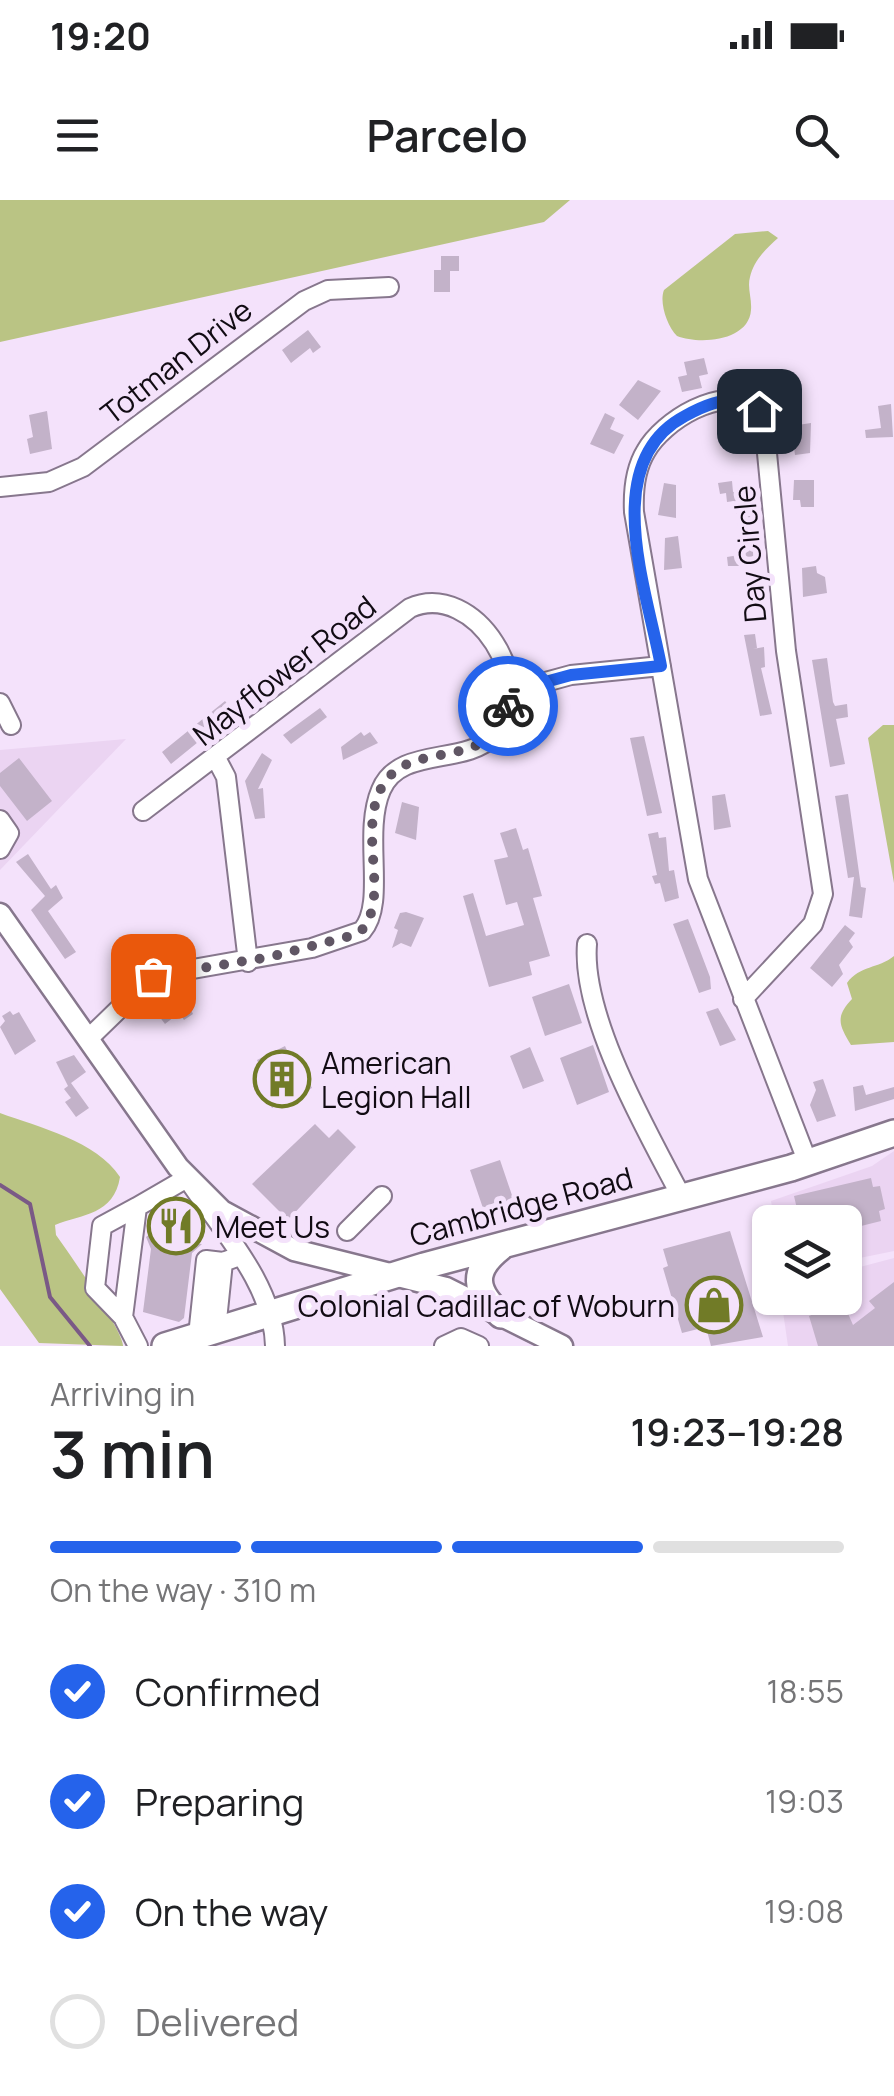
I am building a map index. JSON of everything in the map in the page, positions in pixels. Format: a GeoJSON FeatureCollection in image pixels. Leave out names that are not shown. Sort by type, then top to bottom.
{"type":"FeatureCollection","features":[{"type":"Feature","properties":{"kind":"highway","name":"Cambridge Road"},"geometry":{"type":"LineString","coordinates":[[166,1346],[397,1275],[808,1163],[894,1133]]}},
{"type":"Feature","properties":{"kind":"highway"},"geometry":{"type":"LineString","coordinates":[[500,1315],[482,1298],[477,1280],[483,1263],[504,1245]]}},
{"type":"Feature","properties":{"kind":"main road"},"geometry":{"type":"LineString","coordinates":[[0,914],[187,1178],[222,1211],[266,1238],[310,1254],[446,1288],[500,1315],[530,1339],[562,1346]]}},
{"type":"Feature","properties":{"kind":"street","name":"Totman Drive"},"geometry":{"type":"LineString","coordinates":[[0,488],[50,482],[82,467],[304,300],[328,290],[389,287]]}},
{"type":"Feature","properties":{"kind":"street","name":"Day Circle"},"geometry":{"type":"LineString","coordinates":[[743,998],[813,924],[823,894],[786,651],[762,416],[749,402],[724,400],[679,419],[654,440],[638,469],[634,512],[698,880],[743,998],[808,1163]]}},
{"type":"Feature","properties":{"kind":"street","name":"Mayflower Road"},"geometry":{"type":"LineString","coordinates":[[143,811],[404,612],[423,604],[454,606],[478,623],[497,649],[509,692]]}},
{"type":"Feature","properties":{"kind":"street"},"geometry":{"type":"LineString","coordinates":[[88,1039],[153,976],[248,962],[343,941],[366,926],[374,903],[371,826],[383,786],[410,764],[489,740],[503,722],[509,692],[571,675],[661,666]]}},
{"type":"Feature","properties":{"kind":"street"},"geometry":{"type":"LineString","coordinates":[[0,702],[12,724]]}},
{"type":"Feature","properties":{"kind":"street"},"geometry":{"type":"LineString","coordinates":[[216,758],[226,777],[248,962]]}},
{"type":"Feature","properties":{"kind":"street"},"geometry":{"type":"LineString","coordinates":[[0,820],[9,832],[0,848]]}},
{"type":"Feature","properties":{"kind":"street"},"geometry":{"type":"LineString","coordinates":[[587,944],[587,984],[629,1095],[680,1196]]}},
{"type":"Feature","properties":{"kind":"street"},"geometry":{"type":"LineString","coordinates":[[138,1346],[124,1317],[95,1288],[102,1226],[187,1178],[231,1259],[270,1314],[275,1346]]}},
{"type":"Feature","properties":{"kind":"street"},"geometry":{"type":"LineString","coordinates":[[348,1231],[382,1196]]}},
{"type":"Feature","properties":{"kind":"street"},"geometry":{"type":"LineString","coordinates":[[124,1317],[137,1208]]}},
{"type":"Feature","properties":{"kind":"street"},"geometry":{"type":"LineString","coordinates":[[207,1333],[231,1259]]}},
{"type":"Feature","properties":{"kind":"street"},"geometry":{"type":"LineString","coordinates":[[444,1346],[460,1338],[479,1346]]}},
{"type":"Feature","properties":{"kind":"shaded area"},"geometry":{"type":"Polygon","coordinates":[[[126,739],[0,870],[0,750],[126,739]]]}},
{"type":"Feature","properties":{"kind":"shaded area"},"geometry":{"type":"Polygon","coordinates":[[[894,1151],[894,1251],[862,1258],[862,1205],[772,1205],[771,1201],[872,1166],[894,1151]]]}},
{"type":"Feature","properties":{"kind":"shaded area"},"geometry":{"type":"Polygon","coordinates":[[[894,1258],[894,1346],[788,1346],[783,1315],[862,1315],[862,1266],[894,1258]]]}},
{"type":"Feature","properties":{"kind":"green space"},"geometry":{"type":"Polygon","coordinates":[[[0,200],[570,200],[544,222],[0,342],[0,200]]]}},
{"type":"Feature","properties":{"kind":"green space"},"geometry":{"type":"Polygon","coordinates":[[[768,231],[778,238],[752,271],[751,310],[742,328],[710,340],[677,336],[665,314],[664,290],[735,234],[768,231]]]}},
{"type":"Feature","properties":{"kind":"green space"},"geometry":{"type":"Polygon","coordinates":[[[883,725],[894,725],[894,883],[868,738],[883,725]]]}},
{"type":"Feature","properties":{"kind":"green space"},"geometry":{"type":"Polygon","coordinates":[[[894,956],[894,1042],[851,1045],[841,1021],[852,999],[847,983],[858,973],[894,956]]]}},
{"type":"Feature","properties":{"kind":"green space"},"geometry":{"type":"Polygon","coordinates":[[[0,1113],[82,1145],[110,1164],[120,1177],[117,1190],[104,1206],[55,1225],[56,1235],[106,1309],[123,1346],[39,1343],[0,1289],[0,1113]]]}},
{"type":"Feature","properties":{"kind":"building"},"geometry":{"type":"Polygon","coordinates":[[[441,256],[459,256],[459,271],[450,271],[450,292],[434,292],[434,270],[441,270],[441,256]]]}},
{"type":"Feature","properties":{"kind":"building"},"geometry":{"type":"Polygon","coordinates":[[[308,330],[321,347],[313,353],[310,348],[291,363],[282,350],[308,330]]]}},
{"type":"Feature","properties":{"kind":"building"},"geometry":{"type":"Polygon","coordinates":[[[704,358],[708,374],[699,376],[702,388],[682,392],[678,377],[687,375],[684,362],[704,358]]]}},
{"type":"Feature","properties":{"kind":"building"},"geometry":{"type":"Polygon","coordinates":[[[638,380],[661,391],[638,420],[619,405],[638,380]]]}},
{"type":"Feature","properties":{"kind":"building"},"geometry":{"type":"Polygon","coordinates":[[[891,404],[893,437],[866,438],[865,430],[881,428],[878,406],[891,404]]]}},
{"type":"Feature","properties":{"kind":"building"},"geometry":{"type":"Polygon","coordinates":[[[47,411],[52,449],[30,454],[27,439],[33,437],[29,415],[47,411]]]}},
{"type":"Feature","properties":{"kind":"building"},"geometry":{"type":"Polygon","coordinates":[[[605,413],[615,418],[610,429],[624,435],[614,454],[590,444],[605,413]]]}},
{"type":"Feature","properties":{"kind":"building"},"geometry":{"type":"Polygon","coordinates":[[[811,423],[810,453],[795,455],[791,426],[811,423]]]}},
{"type":"Feature","properties":{"kind":"building"},"geometry":{"type":"Polygon","coordinates":[[[794,480],[814,480],[814,507],[801,507],[800,500],[793,500],[794,480]]]}},
{"type":"Feature","properties":{"kind":"building"},"geometry":{"type":"Polygon","coordinates":[[[732,481],[733,492],[746,490],[749,498],[754,566],[728,566],[727,557],[739,555],[739,529],[734,501],[727,502],[718,483],[732,481]]]}},
{"type":"Feature","properties":{"kind":"building"},"geometry":{"type":"Polygon","coordinates":[[[664,483],[676,485],[676,518],[658,515],[664,483]]]}},
{"type":"Feature","properties":{"kind":"building"},"geometry":{"type":"Polygon","coordinates":[[[678,536],[682,568],[664,570],[665,538],[678,536]]]}},
{"type":"Feature","properties":{"kind":"building"},"geometry":{"type":"Polygon","coordinates":[[[816,566],[817,573],[825,577],[827,593],[803,597],[802,568],[816,566]]]}},
{"type":"Feature","properties":{"kind":"building"},"geometry":{"type":"Polygon","coordinates":[[[755,634],[757,648],[753,649],[764,647],[765,667],[761,668],[772,714],[760,716],[744,635],[755,634]]]}},
{"type":"Feature","properties":{"kind":"building"},"geometry":{"type":"Polygon","coordinates":[[[827,658],[833,702],[835,706],[847,704],[848,717],[836,719],[845,764],[830,767],[812,660],[827,658]]]}},
{"type":"Feature","properties":{"kind":"building"},"geometry":{"type":"Polygon","coordinates":[[[225,701],[232,710],[224,721],[171,764],[162,752],[225,701]]]}},
{"type":"Feature","properties":{"kind":"building"},"geometry":{"type":"Polygon","coordinates":[[[320,708],[327,717],[291,744],[283,735],[320,708]]]}},
{"type":"Feature","properties":{"kind":"building"},"geometry":{"type":"Polygon","coordinates":[[[361,732],[364,736],[370,732],[378,743],[343,760],[341,747],[361,732]]]}},
{"type":"Feature","properties":{"kind":"building"},"geometry":{"type":"Polygon","coordinates":[[[644,736],[662,813],[647,816],[630,738],[644,736]]]}},
{"type":"Feature","properties":{"kind":"building"},"geometry":{"type":"Polygon","coordinates":[[[262,753],[272,760],[258,789],[263,788],[265,818],[255,819],[245,781],[262,753]]]}},
{"type":"Feature","properties":{"kind":"building"},"geometry":{"type":"Polygon","coordinates":[[[19,758],[52,801],[27,821],[0,786],[0,773],[19,758]]]}},
{"type":"Feature","properties":{"kind":"building"},"geometry":{"type":"Polygon","coordinates":[[[725,794],[731,827],[714,830],[712,796],[725,794]]]}},
{"type":"Feature","properties":{"kind":"building"},"geometry":{"type":"Polygon","coordinates":[[[848,794],[861,887],[866,888],[862,918],[849,916],[854,877],[848,878],[835,796],[848,794]]]}},
{"type":"Feature","properties":{"kind":"building"},"geometry":{"type":"Polygon","coordinates":[[[402,802],[419,807],[416,840],[395,833],[402,802]]]}},
{"type":"Feature","properties":{"kind":"building"},"geometry":{"type":"Polygon","coordinates":[[[516,828],[523,850],[528,848],[542,896],[533,898],[550,956],[529,962],[532,975],[489,987],[463,896],[473,893],[486,936],[524,925],[517,902],[506,905],[494,860],[508,857],[500,833],[516,828]]]}},
{"type":"Feature","properties":{"kind":"building"},"geometry":{"type":"Polygon","coordinates":[[[658,832],[659,838],[666,837],[669,871],[674,870],[679,898],[665,902],[660,883],[655,884],[652,876],[657,875],[648,834],[658,832]]]}},
{"type":"Feature","properties":{"kind":"building"},"geometry":{"type":"Polygon","coordinates":[[[28,854],[51,889],[56,885],[63,898],[48,911],[76,952],[65,959],[31,910],[45,896],[16,862],[28,854]]]}},
{"type":"Feature","properties":{"kind":"building"},"geometry":{"type":"Polygon","coordinates":[[[400,913],[424,918],[411,947],[401,943],[392,948],[398,930],[394,928],[400,913]]]}},
{"type":"Feature","properties":{"kind":"building"},"geometry":{"type":"Polygon","coordinates":[[[688,919],[710,977],[711,989],[699,993],[673,924],[688,919]]]}},
{"type":"Feature","properties":{"kind":"building"},"geometry":{"type":"Polygon","coordinates":[[[845,925],[855,933],[849,941],[853,947],[839,965],[843,974],[832,987],[810,968],[845,925]]]}},
{"type":"Feature","properties":{"kind":"building"},"geometry":{"type":"Polygon","coordinates":[[[569,984],[582,1023],[545,1036],[532,997],[569,984]]]}},
{"type":"Feature","properties":{"kind":"building"},"geometry":{"type":"Polygon","coordinates":[[[183,993],[193,1014],[184,1020],[179,1013],[165,1024],[156,1012],[183,993]]]}},
{"type":"Feature","properties":{"kind":"building"},"geometry":{"type":"Polygon","coordinates":[[[718,1008],[736,1040],[720,1046],[706,1012],[718,1008]]]}},
{"type":"Feature","properties":{"kind":"building"},"geometry":{"type":"Polygon","coordinates":[[[10,1011],[13,1015],[19,1012],[36,1041],[15,1055],[0,1027],[5,1021],[2,1016],[10,1011]]]}},
{"type":"Feature","properties":{"kind":"building"},"geometry":{"type":"Polygon","coordinates":[[[593,1045],[609,1092],[577,1105],[560,1058],[593,1045]]]}},
{"type":"Feature","properties":{"kind":"building","name":"American Legion Hall"},"geometry":{"type":"Polygon","coordinates":[[[285,1046],[290,1057],[295,1055],[312,1088],[272,1108],[264,1092],[258,1095],[253,1086],[259,1083],[254,1074],[262,1071],[257,1060],[285,1046]]]}},
{"type":"Feature","properties":{"kind":"building"},"geometry":{"type":"Polygon","coordinates":[[[530,1047],[544,1081],[523,1089],[510,1056],[530,1047]]]}},
{"type":"Feature","properties":{"kind":"building"},"geometry":{"type":"Polygon","coordinates":[[[74,1055],[86,1072],[71,1083],[89,1108],[76,1117],[65,1102],[71,1098],[56,1062],[74,1055]]]}},
{"type":"Feature","properties":{"kind":"building"},"geometry":{"type":"Polygon","coordinates":[[[823,1079],[836,1116],[817,1122],[810,1105],[816,1090],[813,1082],[823,1079]]]}},
{"type":"Feature","properties":{"kind":"building"},"geometry":{"type":"Polygon","coordinates":[[[863,1085],[866,1095],[894,1087],[894,1099],[855,1111],[853,1087],[863,1085]]]}},
{"type":"Feature","properties":{"kind":"building"},"geometry":{"type":"Polygon","coordinates":[[[315,1124],[329,1138],[338,1129],[356,1147],[288,1220],[252,1184],[315,1124]]]}},
{"type":"Feature","properties":{"kind":"building"},"geometry":{"type":"Polygon","coordinates":[[[500,1160],[516,1207],[486,1217],[470,1170],[500,1160]]]}},
{"type":"Feature","properties":{"kind":"building"},"geometry":{"type":"Polygon","coordinates":[[[871,1178],[873,1187],[880,1186],[885,1209],[879,1211],[881,1221],[862,1226],[862,1205],[796,1205],[794,1196],[871,1178]]]}},
{"type":"Feature","properties":{"kind":"building"},"geometry":{"type":"Polygon","coordinates":[[[168,1206],[174,1215],[196,1220],[193,1243],[202,1244],[192,1253],[184,1318],[179,1322],[143,1312],[151,1249],[146,1237],[158,1228],[152,1220],[168,1206]]]}},
{"type":"Feature","properties":{"kind":"building","name":"Colonial Cadillac of Woburn"},"geometry":{"type":"Polygon","coordinates":[[[730,1231],[752,1302],[752,1315],[756,1315],[763,1337],[711,1346],[706,1327],[682,1333],[663,1268],[668,1266],[663,1249],[730,1231]]]}},
{"type":"Feature","properties":{"kind":"building"},"geometry":{"type":"Polygon","coordinates":[[[894,1282],[894,1346],[818,1346],[809,1316],[849,1315],[853,1325],[875,1308],[869,1301],[894,1282]]]}},
{"type":"Feature","properties":{"kind":"waterway"},"geometry":{"type":"LineString","coordinates":[[0,1185],[30,1204],[50,1297],[90,1346]]}},
{"type":"Feature","properties":{"kind":"way so far"},"geometry":{"type":"LineString","coordinates":[[153,976],[270,957],[358,934],[370,922],[374,910],[370,836],[383,786],[410,764],[489,740],[501,726],[508,706]]}},
{"type":"Feature","properties":{"kind":"place","name":"American Legion Hall"},"geometry":{"type":"Point","coordinates":[282,1079]}},
{"type":"Feature","properties":{"kind":"place","name":"Meet Us"},"geometry":{"type":"Point","coordinates":[176,1226]}},
{"type":"Feature","properties":{"kind":"place","name":"Colonial Cadillac of Woburn"},"geometry":{"type":"Point","coordinates":[714,1305]}},
{"type":"Feature","properties":{"kind":"route"},"geometry":{"type":"LineString","coordinates":[[508,706],[509,692],[561,678],[661,666],[634,512],[634,487],[642,458],[669,426],[711,404],[744,400],[759,411]]}}]}
